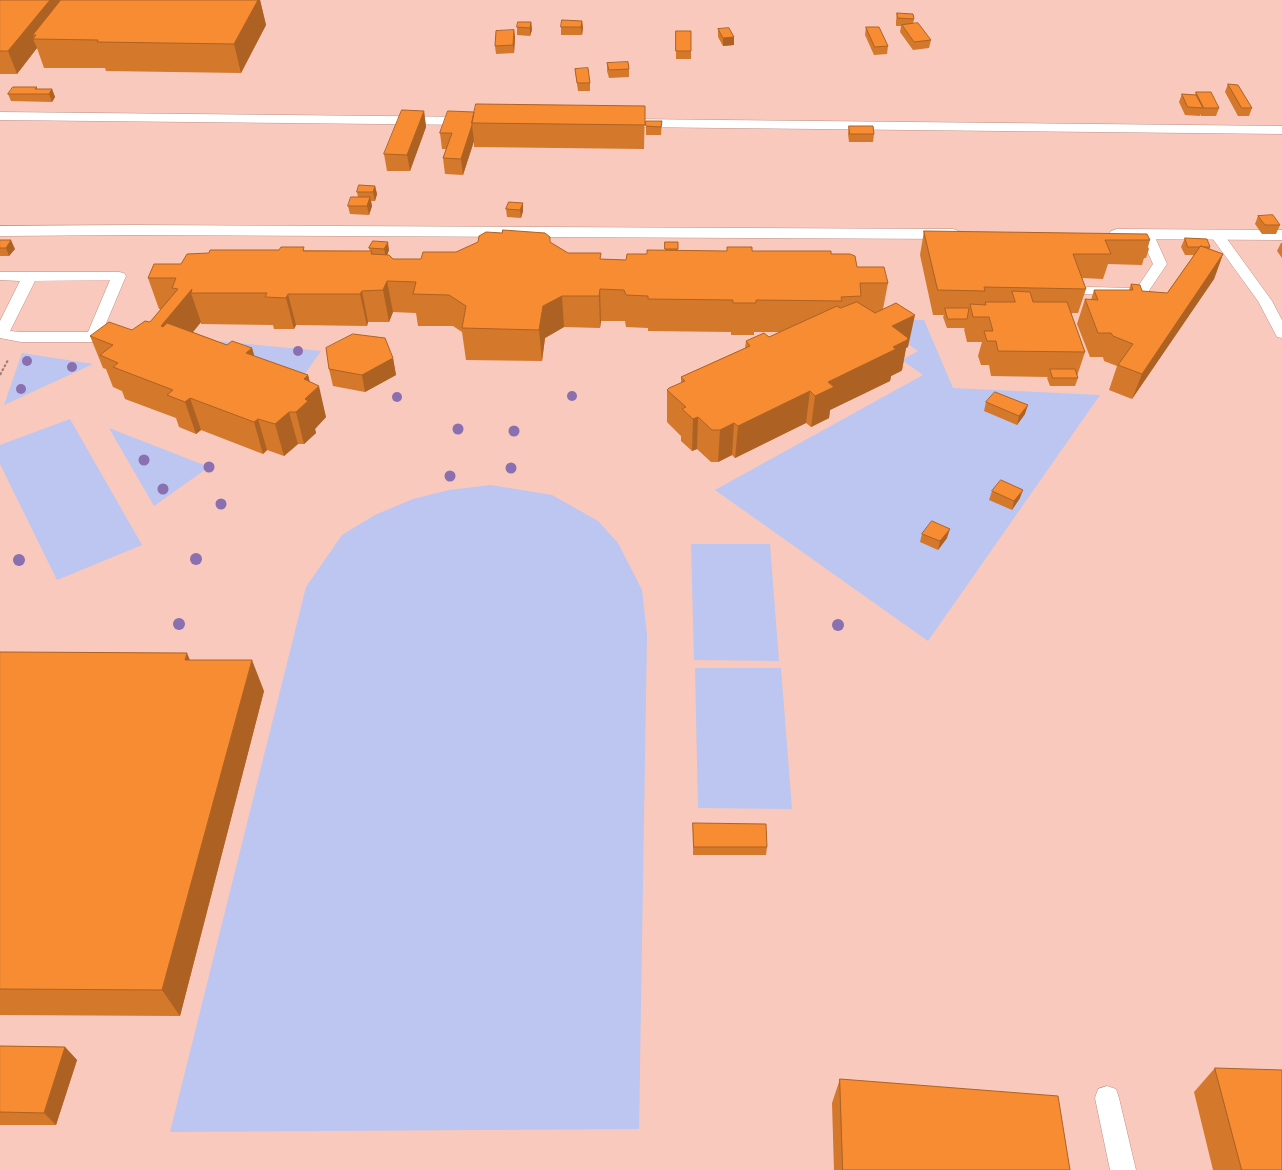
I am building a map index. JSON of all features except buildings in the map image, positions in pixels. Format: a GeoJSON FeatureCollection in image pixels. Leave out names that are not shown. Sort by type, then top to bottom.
{"type":"FeatureCollection","features":[{"type":"Feature","properties":{"kind":"street"},"geometry":{"type":"LineString","coordinates":[[0,116],[486,121]]}},
{"type":"Feature","properties":{"kind":"street"},"geometry":{"type":"LineString","coordinates":[[613,123],[1282,130]]}},
{"type":"Feature","properties":{"kind":"street"},"geometry":{"type":"LineString","coordinates":[[0,231],[148,230],[971,234]]}},
{"type":"Feature","properties":{"kind":"street"},"geometry":{"type":"LineString","coordinates":[[1099,234],[1282,235]]}},
{"type":"Feature","properties":{"kind":"lane"},"geometry":{"type":"LineString","coordinates":[[1088,291],[1141,292],[1160,264],[1147,235]]}},
{"type":"Feature","properties":{"kind":"lane"},"geometry":{"type":"LineString","coordinates":[[1217,235],[1265,301],[1282,334]]}},
{"type":"Feature","properties":{"kind":"lane"},"geometry":{"type":"LineString","coordinates":[[0,276],[30,276],[60,276],[119,276],[94,336],[21,336],[1,334],[30,276]]}},
{"type":"Feature","properties":{"kind":"lane"},"geometry":{"type":"LineString","coordinates":[[1107,1098],[1123,1170]]}},
{"type":"Feature","properties":{"kind":"shaded area"},"geometry":{"type":"Polygon","coordinates":[[[878,319],[924,320],[953,388],[1100,395],[928,641],[715,490],[923,375],[902,360],[918,351],[887,330],[878,319]]]}},
{"type":"Feature","properties":{"kind":"shaded area"},"geometry":{"type":"Polygon","coordinates":[[[216,341],[321,351],[297,385],[216,341]]]}},
{"type":"Feature","properties":{"kind":"shaded area"},"geometry":{"type":"Polygon","coordinates":[[[22,353],[93,364],[4,405],[22,353]]]}},
{"type":"Feature","properties":{"kind":"shaded area"},"geometry":{"type":"Polygon","coordinates":[[[70,419],[142,545],[57,580],[0,464],[0,445],[70,419]]]}},
{"type":"Feature","properties":{"kind":"shaded area"},"geometry":{"type":"Polygon","coordinates":[[[109,428],[209,467],[154,506],[109,428]]]}},
{"type":"Feature","properties":{"kind":"shaded area"},"geometry":{"type":"Polygon","coordinates":[[[491,485],[552,495],[598,521],[618,543],[642,590],[647,634],[639,1129],[170,1132],[306,587],[342,535],[375,515],[413,499],[449,490],[491,485]]]}},
{"type":"Feature","properties":{"kind":"shaded area"},"geometry":{"type":"Polygon","coordinates":[[[691,544],[770,544],[779,661],[694,660],[691,544]]]}},
{"type":"Feature","properties":{"kind":"shaded area"},"geometry":{"type":"Polygon","coordinates":[[[695,668],[781,668],[792,809],[698,808],[695,668]]]}}]}
